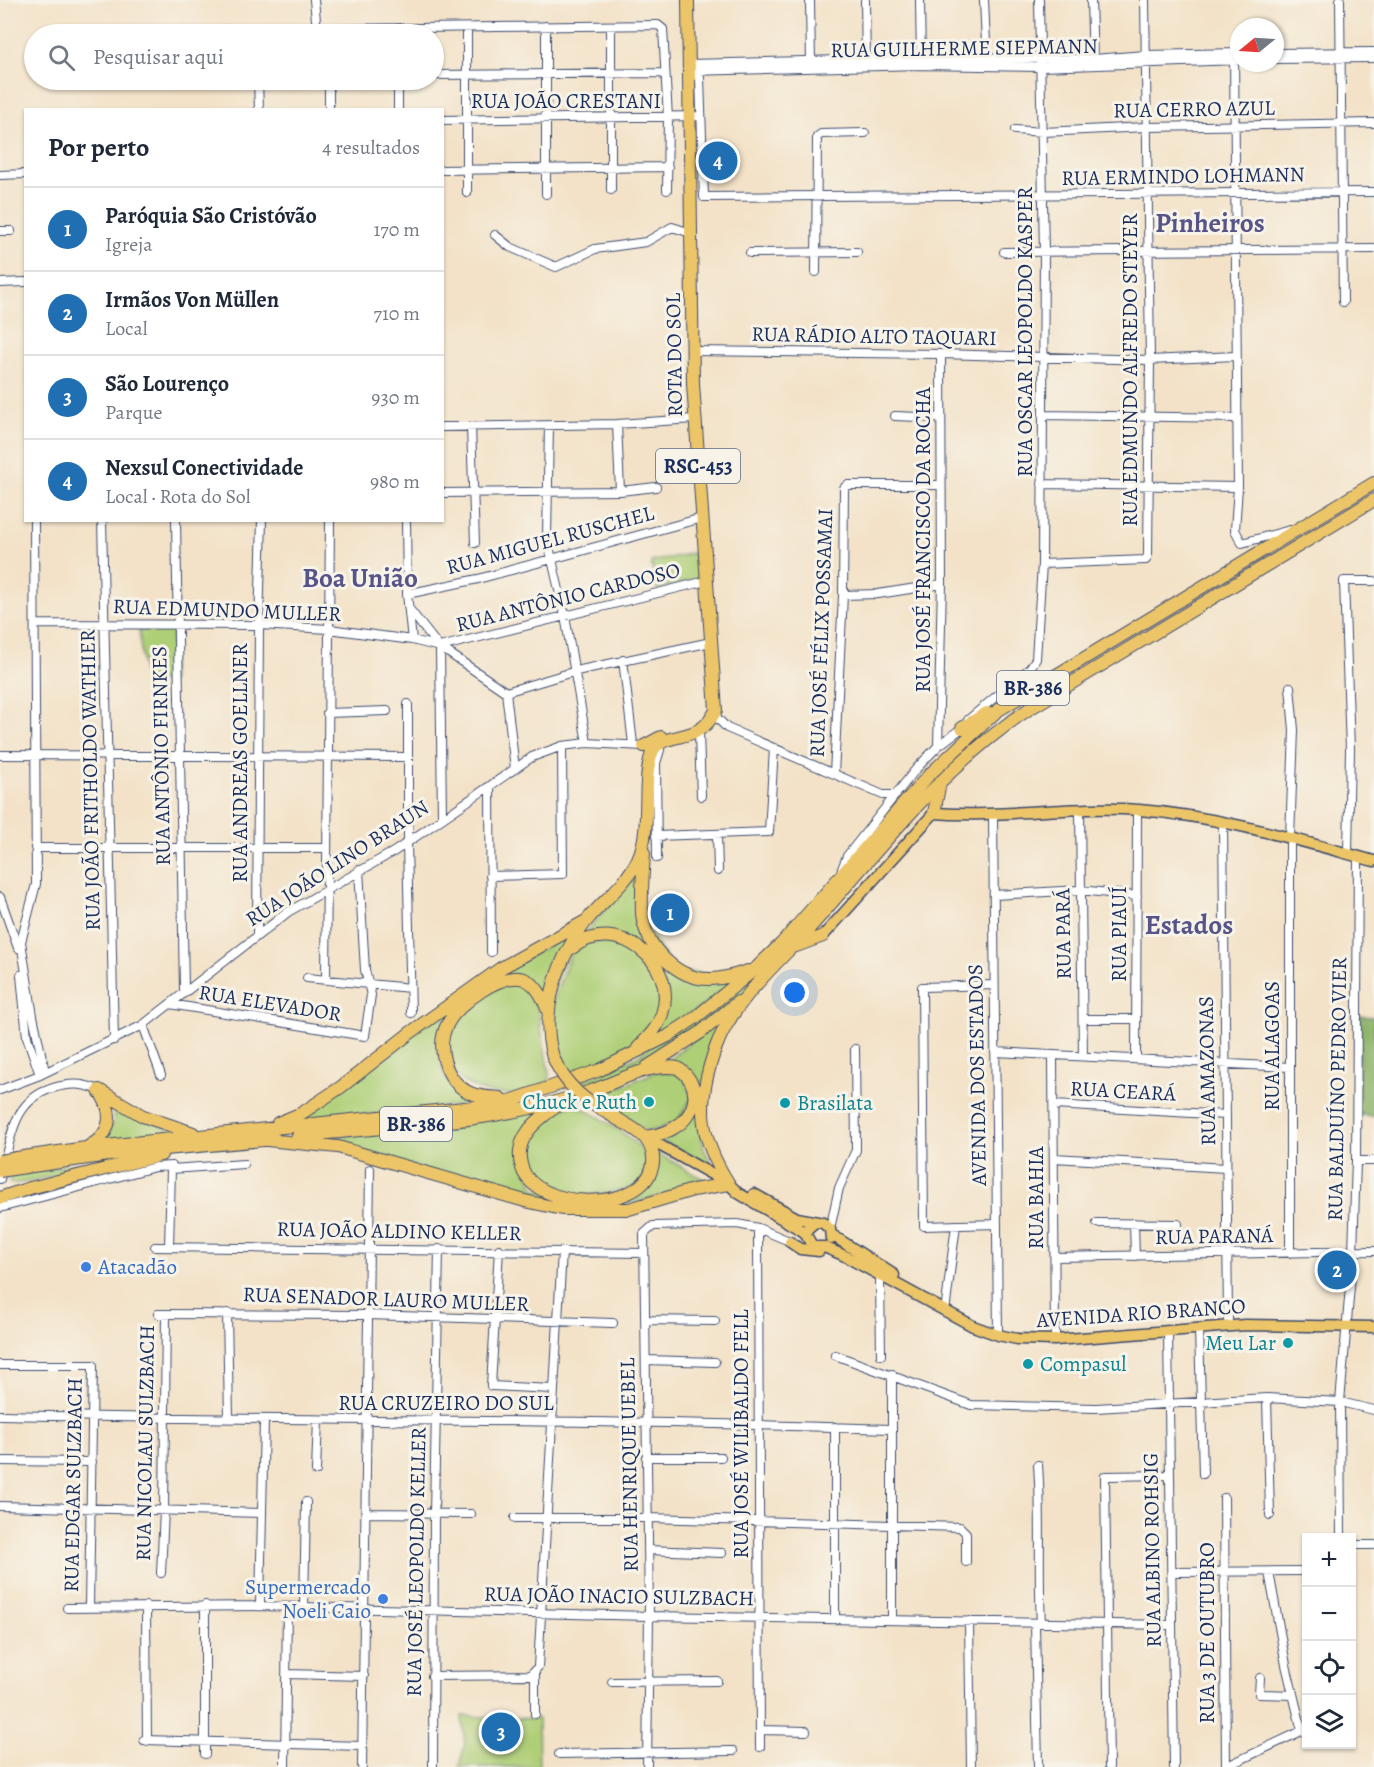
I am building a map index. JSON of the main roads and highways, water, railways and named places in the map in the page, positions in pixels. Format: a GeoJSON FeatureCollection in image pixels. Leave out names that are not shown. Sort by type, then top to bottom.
{"type":"FeatureCollection","features":[{"type":"Feature","properties":{"kind":"highway","name":"ROTA DO SOL"},"geometry":{"type":"LineString","coordinates":[[688,0],[695,116],[691,207],[694,419],[716,710],[698,731]]}},
{"type":"Feature","properties":{"kind":"highway","name":"BR-386"},"geometry":{"type":"LineString","coordinates":[[0,1161],[18,1163],[189,1148],[265,1134],[513,1100],[600,1070],[627,1057],[668,1036],[694,1018],[782,943],[928,776],[997,711],[1374,483]]}},
{"type":"Feature","properties":{"kind":"highway","name":"BR-386"},"geometry":{"type":"LineString","coordinates":[[0,1171],[18,1163],[86,1148],[200,1135],[265,1134],[483,1117],[564,1101],[636,1074],[700,1033],[755,987],[942,777],[985,740],[1029,709],[1374,500]]}},
{"type":"Feature","properties":{"kind":"highway"},"geometry":{"type":"LineString","coordinates":[[958,731],[983,715],[997,711]]}},
{"type":"Feature","properties":{"kind":"highway"},"geometry":{"type":"LineString","coordinates":[[650,744],[698,731]]}},
{"type":"Feature","properties":{"kind":"highway"},"geometry":{"type":"LineString","coordinates":[[646,805],[650,744],[657,738],[698,731]]}},
{"type":"Feature","properties":{"kind":"highway"},"geometry":{"type":"LineString","coordinates":[[650,744],[644,844],[644,923],[652,941],[666,960],[681,970],[709,980],[754,969]]}},
{"type":"Feature","properties":{"kind":"highway"},"geometry":{"type":"LineString","coordinates":[[934,813],[942,777]]}},
{"type":"Feature","properties":{"kind":"highway"},"geometry":{"type":"LineString","coordinates":[[564,1101],[531,1127],[520,1151],[524,1172],[541,1191],[553,1196],[618,1198],[638,1190],[646,1182],[653,1165],[651,1149],[645,1137],[584,1099],[570,1085],[554,1057],[548,1036],[548,1011],[555,982],[569,950],[587,920],[631,873],[644,844]]}},
{"type":"Feature","properties":{"kind":"highway"},"geometry":{"type":"LineString","coordinates":[[265,1134],[302,1113],[501,968],[587,920]]}},
{"type":"Feature","properties":{"kind":"highway"},"geometry":{"type":"LineString","coordinates":[[790,950],[823,936]]}},
{"type":"Feature","properties":{"kind":"highway"},"geometry":{"type":"LineString","coordinates":[[569,950],[592,938],[612,937],[643,950],[658,968],[666,992],[662,1015],[653,1033],[627,1057]]}},
{"type":"Feature","properties":{"kind":"highway"},"geometry":{"type":"LineString","coordinates":[[513,1100],[477,1095],[455,1082],[444,1060],[445,1029],[455,1014],[471,1000],[505,978],[514,976],[530,982],[542,996],[548,1011]]}},
{"type":"Feature","properties":{"kind":"highway"},"geometry":{"type":"LineString","coordinates":[[265,1134],[338,1147],[525,1201],[562,1209],[629,1209],[693,1190],[729,1184],[711,1154],[705,1138],[703,1120],[706,1081],[723,1032],[755,987]]}},
{"type":"Feature","properties":{"kind":"highway"},"geometry":{"type":"LineString","coordinates":[[636,1074],[663,1067],[678,1068],[689,1078],[695,1090],[694,1106],[678,1126],[645,1137]]}},
{"type":"Feature","properties":{"kind":"highway"},"geometry":{"type":"LineString","coordinates":[[86,1148],[105,1136],[109,1124],[109,1108],[99,1090],[143,1116],[200,1135]]}},
{"type":"Feature","properties":{"kind":"highway"},"geometry":{"type":"LineString","coordinates":[[0,1198],[189,1148]]}},
{"type":"Feature","properties":{"kind":"highway"},"geometry":{"type":"LineString","coordinates":[[59,1192],[74,1177]]}},
{"type":"Feature","properties":{"kind":"main road"},"geometry":{"type":"LineString","coordinates":[[823,936],[934,813],[993,814],[1137,810],[1222,823],[1290,838],[1374,861]]}},
{"type":"Feature","properties":{"kind":"main road"},"geometry":{"type":"LineString","coordinates":[[645,1137],[729,1184],[738,1193],[806,1234],[824,1249]]}},
{"type":"Feature","properties":{"kind":"main road","name":"AVENIDA RIO BRANCO"},"geometry":{"type":"LineString","coordinates":[[729,1184],[743,1188],[798,1218],[823,1223],[831,1232],[946,1309]]}},
{"type":"Feature","properties":{"kind":"main road"},"geometry":{"type":"LineString","coordinates":[[806,1234],[814,1223]]}},
{"type":"Feature","properties":{"kind":"main road"},"geometry":{"type":"LineString","coordinates":[[788,1241],[805,1250],[824,1249],[829,1243],[831,1232]]}},
{"type":"Feature","properties":{"kind":"main road","name":"AVENIDA RIO BRANCO"},"geometry":{"type":"LineString","coordinates":[[824,1249],[998,1333],[1055,1337],[1374,1321]]}},
{"type":"Feature","properties":{"kind":"main road","name":"AVENIDA RIO BRANCO"},"geometry":{"type":"LineString","coordinates":[[1055,1337],[1282,1317],[1347,1322],[1374,1327]]}},
{"type":"Feature","properties":{"kind":"place","name":"Nexsul Conectividade"},"geometry":{"type":"Point","coordinates":[718,161]}},
{"type":"Feature","properties":{"kind":"place","name":"Paróquia São Cristóvão"},"geometry":{"type":"Point","coordinates":[670,913]}},
{"type":"Feature","properties":{"kind":"place","name":"Chuck e Ruth"},"geometry":{"type":"Point","coordinates":[649,1102]}},
{"type":"Feature","properties":{"kind":"place","name":"Brasilata"},"geometry":{"type":"Point","coordinates":[785,1103]}},
{"type":"Feature","properties":{"kind":"place","name":"Atacadão"},"geometry":{"type":"Point","coordinates":[86,1267]}},
{"type":"Feature","properties":{"kind":"place","name":"Irmãos Von Müllen"},"geometry":{"type":"Point","coordinates":[1337,1270]}},
{"type":"Feature","properties":{"kind":"place","name":"Meu Lar"},"geometry":{"type":"Point","coordinates":[1288,1343]}},
{"type":"Feature","properties":{"kind":"place","name":"Compasul"},"geometry":{"type":"Point","coordinates":[1028,1364]}},
{"type":"Feature","properties":{"kind":"place","name":"Supermercado Noeli Caio"},"geometry":{"type":"Point","coordinates":[383,1599]}},
{"type":"Feature","properties":{"kind":"place","name":"São Lourenço"},"geometry":{"type":"Point","coordinates":[501,1732]}},
{"type":"Feature","properties":{"kind":"district","name":"Pinheiros"},"geometry":{"type":"Point","coordinates":[1210,223]}},
{"type":"Feature","properties":{"kind":"district","name":"Boa União"},"geometry":{"type":"Point","coordinates":[360,578]}},
{"type":"Feature","properties":{"kind":"district","name":"Estados"},"geometry":{"type":"Point","coordinates":[1189,925]}}]}
